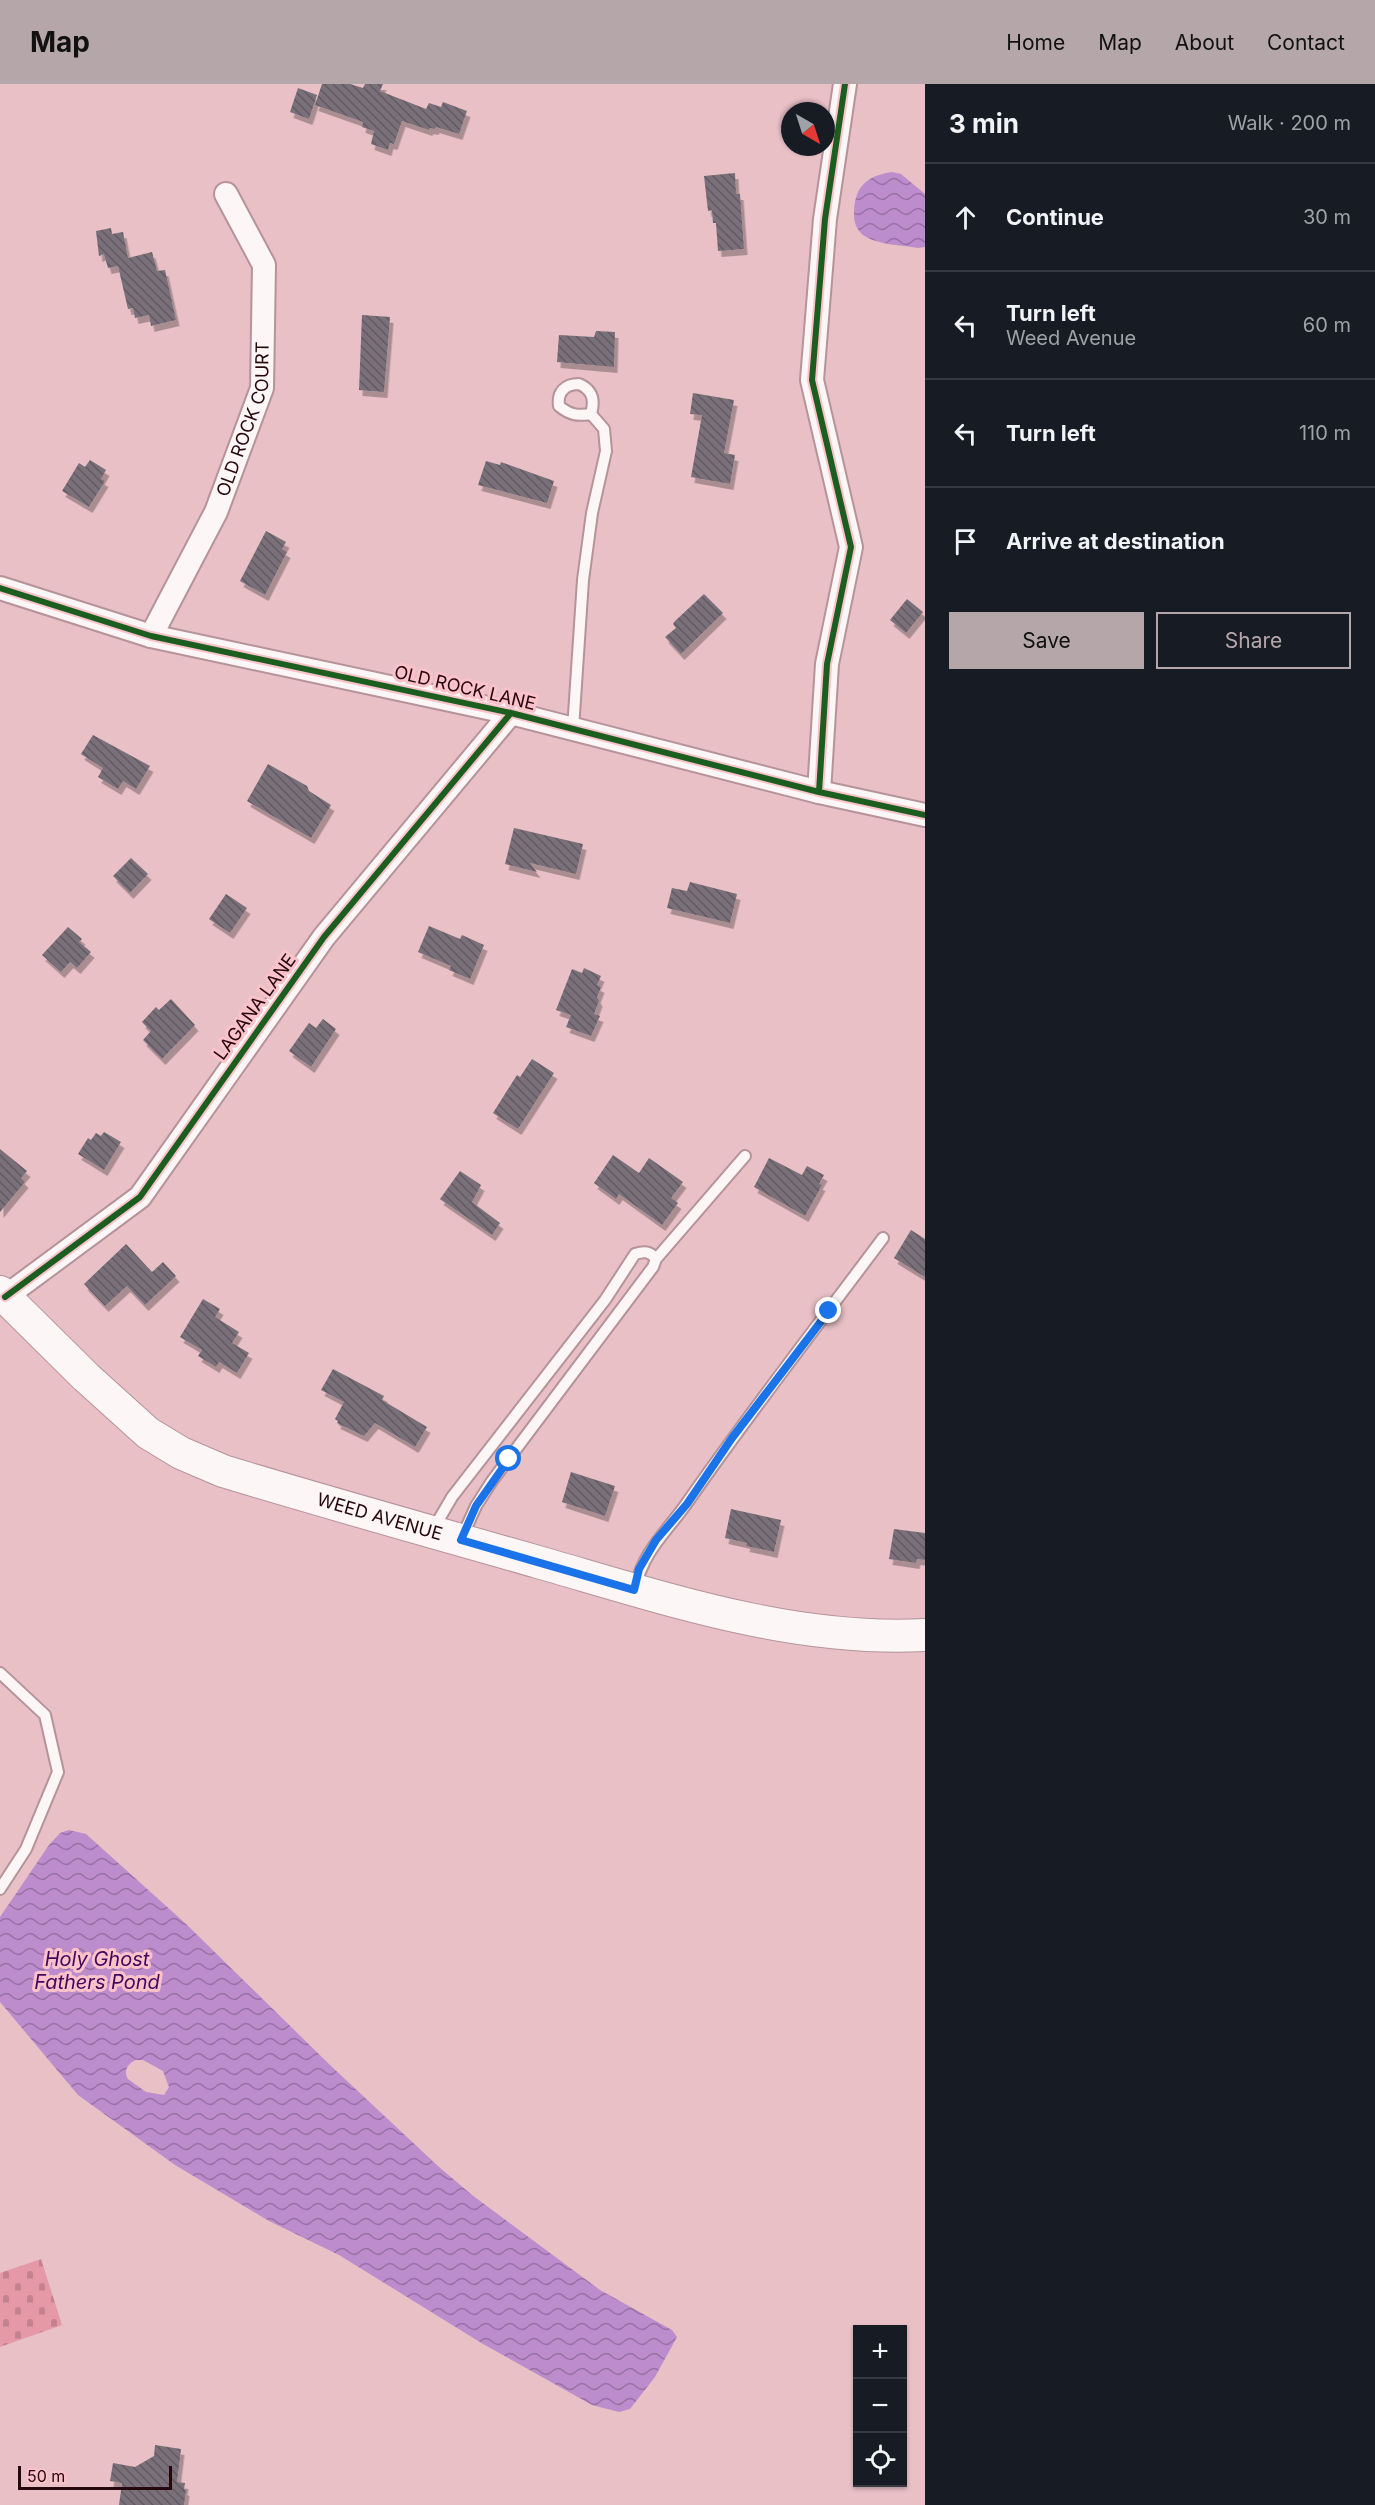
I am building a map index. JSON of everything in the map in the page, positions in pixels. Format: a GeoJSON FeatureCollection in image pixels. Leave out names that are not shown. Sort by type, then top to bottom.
{"type":"FeatureCollection","features":[{"type":"Feature","properties":{"kind":"main road","name":"WEED AVENUE"},"geometry":{"type":"LineString","coordinates":[[3,1295],[122,1411],[148,1433],[182,1454],[223,1471],[707,1611],[804,1628],[897,1636],[925,1635]]}},
{"type":"Feature","properties":{"kind":"street"},"geometry":{"type":"LineString","coordinates":[[819,792],[827,664],[851,547],[812,380],[825,219],[845,84]]}},
{"type":"Feature","properties":{"kind":"street","name":"OLD ROCK COURT"},"geometry":{"type":"LineString","coordinates":[[151,636],[216,512],[262,388],[264,265],[226,194]]}},
{"type":"Feature","properties":{"kind":"street","name":"OLD ROCK LANE"},"geometry":{"type":"LineString","coordinates":[[0,588],[151,636],[511,713],[819,792],[925,815]]}},
{"type":"Feature","properties":{"kind":"street","name":"LAGANA LANE"},"geometry":{"type":"LineString","coordinates":[[3,1295],[140,1197],[324,937],[511,713]]}},
{"type":"Feature","properties":{"kind":"lane"},"geometry":{"type":"LineString","coordinates":[[573,729],[583,580],[592,513],[606,451],[604,429],[591,414]]}},
{"type":"Feature","properties":{"kind":"lane"},"geometry":{"type":"LineString","coordinates":[[461,1540],[476,1506],[492,1481],[639,1286],[656,1259],[745,1156]]}},
{"type":"Feature","properties":{"kind":"lane"},"geometry":{"type":"LineString","coordinates":[[634,1590],[639,1569],[656,1540],[687,1504],[732,1438],[883,1238]]}},
{"type":"Feature","properties":{"kind":"lane"},"geometry":{"type":"LineString","coordinates":[[432,1531],[452,1497],[605,1300],[635,1254],[643,1251],[652,1254],[656,1259]]}},
{"type":"Feature","properties":{"kind":"lane"},"geometry":{"type":"LineString","coordinates":[[0,1673],[45,1715],[58,1772],[26,1849],[0,1889]]}},
{"type":"Feature","properties":{"kind":"green space"},"geometry":{"type":"Polygon","coordinates":[[[41,2259],[62,2325],[0,2347],[0,2273],[41,2259]]]}},
{"type":"Feature","properties":{"kind":"water"},"geometry":{"type":"Polygon","coordinates":[[[892,172],[901,174],[925,194],[925,247],[918,248],[875,241],[863,235],[856,226],[854,218],[856,197],[863,185],[868,180],[892,172]]]}},
{"type":"Feature","properties":{"kind":"water","name":"Holy Ghost Fathers Pond"},"geometry":{"type":"Polygon","coordinates":[[[69,1830],[86,1834],[185,1923],[330,2065],[472,2195],[600,2290],[672,2330],[677,2337],[655,2377],[630,2409],[619,2412],[592,2405],[483,2344],[339,2255],[269,2221],[175,2165],[78,2095],[0,2002],[0,1917],[49,1845],[60,1833],[69,1830]],[[143,2060],[133,2061],[129,2065],[126,2070],[128,2079],[146,2092],[164,2095],[169,2087],[163,2071],[143,2060]]]}},
{"type":"Feature","properties":{"kind":"building"},"geometry":{"type":"Polygon","coordinates":[[[322,84],[350,84],[363,88],[365,84],[383,84],[380,91],[426,109],[429,103],[441,107],[443,102],[467,111],[459,134],[436,127],[429,130],[402,121],[394,144],[390,143],[388,150],[371,144],[374,131],[362,127],[363,122],[315,105],[322,84]]]}},
{"type":"Feature","properties":{"kind":"building"},"geometry":{"type":"Polygon","coordinates":[[[298,88],[317,95],[309,119],[290,112],[298,88]]]}},
{"type":"Feature","properties":{"kind":"building"},"geometry":{"type":"Polygon","coordinates":[[[735,173],[736,194],[740,194],[744,249],[718,251],[716,223],[713,223],[712,210],[708,211],[704,176],[735,173]]]}},
{"type":"Feature","properties":{"kind":"building"},"geometry":{"type":"Polygon","coordinates":[[[111,228],[112,234],[123,232],[128,258],[152,252],[157,271],[165,270],[176,320],[151,326],[149,315],[135,318],[133,308],[128,309],[118,266],[108,268],[104,254],[99,256],[96,231],[111,228]]]}},
{"type":"Feature","properties":{"kind":"building"},"geometry":{"type":"Polygon","coordinates":[[[362,315],[390,317],[384,392],[359,390],[362,315]]]}},
{"type":"Feature","properties":{"kind":"building"},"geometry":{"type":"Polygon","coordinates":[[[596,331],[615,332],[614,367],[557,362],[559,335],[594,337],[596,331]]]}},
{"type":"Feature","properties":{"kind":"building"},"geometry":{"type":"Polygon","coordinates":[[[693,393],[734,400],[724,453],[735,455],[730,484],[691,477],[702,415],[690,414],[693,393]]]}},
{"type":"Feature","properties":{"kind":"building"},"geometry":{"type":"Polygon","coordinates":[[[90,460],[106,470],[101,479],[105,481],[89,507],[62,491],[79,463],[85,467],[90,460]]]}},
{"type":"Feature","properties":{"kind":"building"},"geometry":{"type":"Polygon","coordinates":[[[486,461],[500,465],[501,462],[554,481],[547,503],[478,485],[486,461]]]}},
{"type":"Feature","properties":{"kind":"building"},"geometry":{"type":"Polygon","coordinates":[[[266,531],[286,542],[282,549],[287,552],[265,595],[240,581],[266,531]]]}},
{"type":"Feature","properties":{"kind":"building"},"geometry":{"type":"Polygon","coordinates":[[[704,594],[723,613],[681,654],[665,637],[676,628],[673,624],[675,621],[704,594]]]}},
{"type":"Feature","properties":{"kind":"building"},"geometry":{"type":"Polygon","coordinates":[[[907,599],[923,612],[906,633],[890,620],[907,599]]]}},
{"type":"Feature","properties":{"kind":"building"},"geometry":{"type":"Polygon","coordinates":[[[93,735],[150,766],[136,789],[123,781],[118,789],[98,777],[103,768],[81,754],[93,735]]]}},
{"type":"Feature","properties":{"kind":"building"},"geometry":{"type":"Polygon","coordinates":[[[268,764],[307,786],[309,791],[331,805],[311,838],[247,801],[268,764]]]}},
{"type":"Feature","properties":{"kind":"building"},"geometry":{"type":"Polygon","coordinates":[[[514,828],[583,844],[576,874],[530,863],[537,872],[505,864],[514,828]]]}},
{"type":"Feature","properties":{"kind":"building"},"geometry":{"type":"Polygon","coordinates":[[[131,858],[148,874],[130,893],[113,876],[131,858]]]}},
{"type":"Feature","properties":{"kind":"building"},"geometry":{"type":"Polygon","coordinates":[[[690,882],[737,894],[730,923],[667,908],[672,888],[687,891],[690,882]]]}},
{"type":"Feature","properties":{"kind":"building"},"geometry":{"type":"Polygon","coordinates":[[[226,894],[247,908],[230,933],[209,919],[226,894]]]}},
{"type":"Feature","properties":{"kind":"building"},"geometry":{"type":"Polygon","coordinates":[[[429,926],[460,939],[462,935],[484,945],[470,979],[449,970],[451,966],[418,952],[429,926]]]}},
{"type":"Feature","properties":{"kind":"building"},"geometry":{"type":"Polygon","coordinates":[[[68,927],[82,939],[79,942],[91,952],[77,968],[70,962],[61,972],[42,955],[68,927]]]}},
{"type":"Feature","properties":{"kind":"building"},"geometry":{"type":"Polygon","coordinates":[[[584,968],[601,976],[597,985],[601,987],[597,997],[599,1001],[594,1014],[600,1016],[591,1036],[566,1027],[571,1015],[556,1010],[572,969],[582,973],[584,968]]]}},
{"type":"Feature","properties":{"kind":"building"},"geometry":{"type":"Polygon","coordinates":[[[171,999],[195,1025],[162,1059],[143,1040],[151,1031],[142,1022],[156,1007],[159,1010],[171,999]]]}},
{"type":"Feature","properties":{"kind":"building"},"geometry":{"type":"Polygon","coordinates":[[[323,1019],[336,1029],[311,1067],[289,1051],[309,1023],[316,1028],[323,1019]]]}},
{"type":"Feature","properties":{"kind":"building"},"geometry":{"type":"Polygon","coordinates":[[[532,1059],[554,1073],[518,1129],[493,1113],[517,1075],[520,1077],[532,1059]]]}},
{"type":"Feature","properties":{"kind":"building"},"geometry":{"type":"Polygon","coordinates":[[[104,1132],[121,1142],[104,1170],[78,1154],[88,1138],[91,1140],[96,1133],[101,1136],[104,1132]]]}},
{"type":"Feature","properties":{"kind":"building"},"geometry":{"type":"Polygon","coordinates":[[[0,1149],[27,1171],[21,1178],[25,1182],[0,1212],[0,1149]]]}},
{"type":"Feature","properties":{"kind":"building"},"geometry":{"type":"Polygon","coordinates":[[[613,1155],[639,1173],[649,1158],[683,1182],[671,1198],[678,1203],[662,1225],[619,1194],[616,1199],[594,1183],[613,1155]]]}},
{"type":"Feature","properties":{"kind":"building"},"geometry":{"type":"Polygon","coordinates":[[[769,1158],[802,1175],[807,1166],[824,1175],[819,1184],[822,1185],[805,1216],[754,1187],[769,1158]]]}},
{"type":"Feature","properties":{"kind":"building"},"geometry":{"type":"Polygon","coordinates":[[[460,1171],[481,1185],[472,1202],[500,1223],[492,1235],[440,1199],[460,1171]]]}},
{"type":"Feature","properties":{"kind":"building"},"geometry":{"type":"Polygon","coordinates":[[[911,1230],[925,1239],[925,1277],[894,1258],[911,1230]]]}},
{"type":"Feature","properties":{"kind":"building"},"geometry":{"type":"Polygon","coordinates":[[[126,1244],[152,1272],[163,1262],[176,1276],[145,1305],[127,1286],[105,1306],[84,1284],[126,1244]]]}},
{"type":"Feature","properties":{"kind":"building"},"geometry":{"type":"Polygon","coordinates":[[[203,1299],[220,1309],[215,1317],[239,1332],[232,1343],[249,1353],[237,1373],[219,1362],[216,1367],[198,1356],[202,1350],[180,1337],[203,1299]]]}},
{"type":"Feature","properties":{"kind":"building"},"geometry":{"type":"Polygon","coordinates":[[[333,1369],[384,1396],[382,1400],[427,1427],[415,1447],[375,1423],[364,1436],[337,1423],[335,1419],[344,1402],[321,1390],[333,1369]]]}},
{"type":"Feature","properties":{"kind":"building"},"geometry":{"type":"Polygon","coordinates":[[[571,1472],[615,1486],[605,1516],[562,1502],[571,1472]]]}},
{"type":"Feature","properties":{"kind":"building"},"geometry":{"type":"Polygon","coordinates":[[[731,1509],[781,1520],[774,1552],[746,1546],[747,1543],[725,1538],[731,1509]]]}},
{"type":"Feature","properties":{"kind":"building"},"geometry":{"type":"Polygon","coordinates":[[[894,1529],[925,1533],[925,1560],[917,1559],[916,1563],[889,1559],[894,1529]]]}},
{"type":"Feature","properties":{"kind":"building"},"geometry":{"type":"Polygon","coordinates":[[[155,2445],[181,2449],[177,2482],[185,2483],[184,2505],[119,2505],[122,2483],[110,2481],[113,2463],[135,2467],[154,2456],[155,2445]]]}},
{"type":"Feature","properties":{"kind":"cycle path"},"geometry":{"type":"LineString","coordinates":[[819,792],[827,664],[851,547],[812,380],[825,219],[845,84]]}},
{"type":"Feature","properties":{"kind":"cycle path"},"geometry":{"type":"LineString","coordinates":[[0,588],[151,636],[511,713],[819,792],[925,815]]}},
{"type":"Feature","properties":{"kind":"cycle path"},"geometry":{"type":"LineString","coordinates":[[5,1297],[140,1197],[324,937],[511,713]]}},
{"type":"Feature","properties":{"kind":"route"},"geometry":{"type":"LineString","coordinates":[[509,1459],[476,1506],[461,1540],[634,1590],[639,1569],[656,1540],[687,1504],[732,1438],[829,1311]]}}]}
